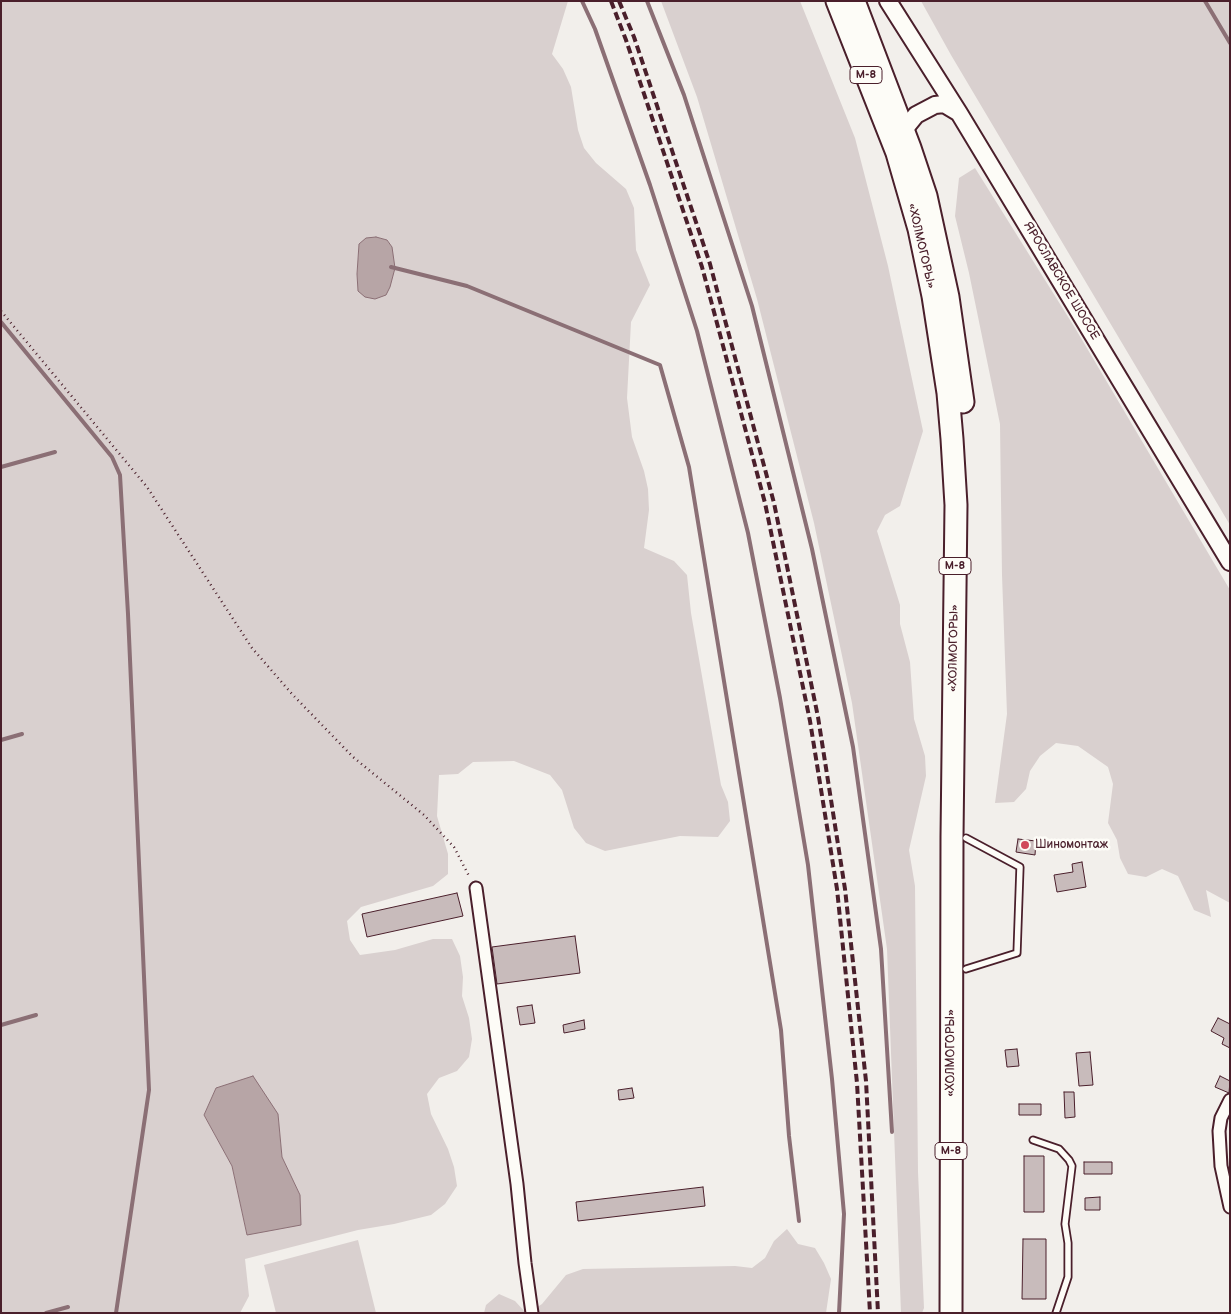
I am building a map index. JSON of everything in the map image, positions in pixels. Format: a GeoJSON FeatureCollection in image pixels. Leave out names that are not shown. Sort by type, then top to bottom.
{"type":"FeatureCollection","features":[{"type":"Feature","properties":{"kind":"highway","name":"«ХОЛМОГОРЫ»"},"geometry":{"type":"LineString","coordinates":[[837,1],[926,196],[956,345],[966,438],[970,516],[966,838],[965,1313]]}},
{"type":"Feature","properties":{"kind":"highway","name":"«ХОЛМОГОРЫ»"},"geometry":{"type":"LineString","coordinates":[[854,1],[899,140],[933,296],[948,393],[955,495],[951,1313]]}},
{"type":"Feature","properties":{"kind":"main road","name":"ЯРОСЛАВСКОЕ ШОССЕ"},"geometry":{"type":"LineString","coordinates":[[888,1],[959,113],[1230,562]]}},
{"type":"Feature","properties":{"kind":"main road"},"geometry":{"type":"LineString","coordinates":[[899,140],[916,115],[935,105],[944,104],[959,113]]}},
{"type":"Feature","properties":{"kind":"street"},"geometry":{"type":"LineString","coordinates":[[476,888],[517,1184],[532,1313]]}},
{"type":"Feature","properties":{"kind":"street"},"geometry":{"type":"LineString","coordinates":[[1230,1100],[1221,1118],[1219,1131],[1221,1166],[1230,1207]]}},
{"type":"Feature","properties":{"kind":"lane"},"geometry":{"type":"LineString","coordinates":[[966,838],[1020,867],[1017,953],[966,969]]}},
{"type":"Feature","properties":{"kind":"lane"},"geometry":{"type":"LineString","coordinates":[[1033,1140],[1059,1149],[1070,1160],[1072,1166],[1065,1224],[1068,1243],[1068,1277],[1056,1313]]}},
{"type":"Feature","properties":{"kind":"path"},"geometry":{"type":"LineString","coordinates":[[1,311],[147,487],[252,648],[292,694],[353,756],[424,815],[454,847],[476,888]]}},
{"type":"Feature","properties":{"kind":"shaded area"},"geometry":{"type":"Polygon","coordinates":[[[1,1],[568,1],[552,54],[563,69],[571,87],[578,130],[584,148],[596,163],[626,189],[634,208],[636,250],[650,285],[631,322],[627,398],[632,437],[648,489],[649,510],[644,548],[674,561],[687,575],[691,613],[721,785],[728,802],[730,821],[718,837],[680,836],[605,851],[586,843],[574,828],[562,790],[550,775],[514,761],[473,762],[458,774],[439,775],[437,816],[448,854],[448,874],[433,886],[361,907],[347,921],[350,940],[360,955],[395,950],[433,939],[452,939],[460,956],[463,977],[462,996],[469,1018],[472,1039],[469,1057],[457,1071],[439,1078],[427,1094],[431,1114],[448,1149],[454,1167],[457,1186],[445,1204],[431,1215],[358,1230],[245,1259],[249,1296],[240,1313],[1,1313],[1,1]],[[376,237],[359,244],[358,291],[392,247],[387,240],[376,237]],[[216,1088],[204,1115],[232,1166],[247,1235],[300,1195],[282,1157],[278,1114],[216,1088]]]}},
{"type":"Feature","properties":{"kind":"shaded area"},"geometry":{"type":"Polygon","coordinates":[[[661,1],[800,1],[855,138],[888,266],[923,431],[900,506],[885,515],[877,531],[900,605],[900,624],[910,662],[914,719],[925,756],[926,776],[909,850],[915,886],[918,1172],[924,1308],[922,1313],[901,1313],[887,949],[852,703],[814,523],[757,299],[697,97],[661,1]]]}},
{"type":"Feature","properties":{"kind":"shaded area"},"geometry":{"type":"Polygon","coordinates":[[[921,1],[1230,1],[1230,525],[951,55],[921,1]]]}},
{"type":"Feature","properties":{"kind":"shaded area"},"geometry":{"type":"Polygon","coordinates":[[[975,168],[1075,328],[1230,590],[1230,903],[1206,890],[1211,917],[1194,910],[1178,876],[1162,869],[1146,877],[1128,874],[1120,858],[1117,840],[1108,823],[1113,784],[1108,767],[1078,746],[1056,743],[1040,756],[1030,771],[1026,789],[1014,802],[995,803],[1007,714],[1002,575],[1000,424],[969,273],[955,216],[959,178],[975,168]]]}},
{"type":"Feature","properties":{"kind":"shaded area"},"geometry":{"type":"Polygon","coordinates":[[[376,237],[387,240],[392,247],[395,268],[386,295],[375,299],[365,297],[358,291],[357,274],[359,244],[366,238],[376,237]]]}},
{"type":"Feature","properties":{"kind":"shaded area"},"geometry":{"type":"Polygon","coordinates":[[[253,1076],[278,1114],[282,1157],[300,1195],[301,1225],[247,1235],[232,1166],[204,1115],[216,1088],[253,1076]]]}},
{"type":"Feature","properties":{"kind":"shaded area"},"geometry":{"type":"Polygon","coordinates":[[[787,1229],[798,1244],[815,1248],[824,1263],[831,1279],[826,1313],[528,1313],[542,1304],[566,1275],[583,1269],[735,1266],[752,1268],[765,1258],[774,1241],[787,1229]]]}},
{"type":"Feature","properties":{"kind":"shaded area"},"geometry":{"type":"Polygon","coordinates":[[[358,1240],[376,1313],[276,1313],[264,1265],[358,1240]]]}},
{"type":"Feature","properties":{"kind":"shaded area"},"geometry":{"type":"Polygon","coordinates":[[[499,1294],[515,1301],[526,1313],[484,1313],[486,1305],[499,1294]]]}},
{"type":"Feature","properties":{"kind":"building"},"geometry":{"type":"Polygon","coordinates":[[[1018,839],[1036,841],[1035,855],[1016,852],[1018,839]]]}},
{"type":"Feature","properties":{"kind":"building"},"geometry":{"type":"Polygon","coordinates":[[[1082,862],[1086,887],[1057,892],[1054,875],[1073,872],[1072,864],[1082,862]]]}},
{"type":"Feature","properties":{"kind":"building"},"geometry":{"type":"Polygon","coordinates":[[[457,893],[463,916],[367,937],[362,914],[457,893]]]}},
{"type":"Feature","properties":{"kind":"building"},"geometry":{"type":"Polygon","coordinates":[[[575,936],[580,973],[497,984],[492,947],[575,936]]]}},
{"type":"Feature","properties":{"kind":"building"},"geometry":{"type":"Polygon","coordinates":[[[532,1005],[535,1023],[520,1025],[517,1007],[532,1005]]]}},
{"type":"Feature","properties":{"kind":"building"},"geometry":{"type":"Polygon","coordinates":[[[1218,1018],[1230,1024],[1230,1048],[1222,1044],[1224,1038],[1211,1031],[1218,1018]]]}},
{"type":"Feature","properties":{"kind":"building"},"geometry":{"type":"Polygon","coordinates":[[[584,1020],[585,1029],[564,1033],[563,1025],[584,1020]]]}},
{"type":"Feature","properties":{"kind":"building"},"geometry":{"type":"Polygon","coordinates":[[[1017,1049],[1019,1066],[1007,1067],[1005,1050],[1017,1049]]]}},
{"type":"Feature","properties":{"kind":"building"},"geometry":{"type":"Polygon","coordinates":[[[1090,1052],[1093,1085],[1079,1086],[1076,1053],[1090,1052]]]}},
{"type":"Feature","properties":{"kind":"building"},"geometry":{"type":"Polygon","coordinates":[[[1220,1076],[1230,1081],[1229,1093],[1215,1087],[1220,1076]]]}},
{"type":"Feature","properties":{"kind":"building"},"geometry":{"type":"Polygon","coordinates":[[[632,1088],[634,1098],[619,1100],[618,1090],[632,1088]]]}},
{"type":"Feature","properties":{"kind":"building"},"geometry":{"type":"Polygon","coordinates":[[[1064,1092],[1074,1092],[1075,1117],[1065,1118],[1064,1092]]]}},
{"type":"Feature","properties":{"kind":"building"},"geometry":{"type":"Polygon","coordinates":[[[1019,1104],[1041,1104],[1041,1115],[1019,1115],[1019,1104]]]}},
{"type":"Feature","properties":{"kind":"building"},"geometry":{"type":"Polygon","coordinates":[[[1024,1156],[1044,1156],[1044,1212],[1024,1212],[1024,1156]]]}},
{"type":"Feature","properties":{"kind":"building"},"geometry":{"type":"Polygon","coordinates":[[[1084,1162],[1112,1162],[1112,1174],[1084,1174],[1084,1162]]]}},
{"type":"Feature","properties":{"kind":"building"},"geometry":{"type":"Polygon","coordinates":[[[703,1187],[705,1206],[578,1221],[576,1202],[703,1187]]]}},
{"type":"Feature","properties":{"kind":"building"},"geometry":{"type":"Polygon","coordinates":[[[1100,1197],[1100,1210],[1085,1210],[1085,1198],[1100,1197]]]}},
{"type":"Feature","properties":{"kind":"building"},"geometry":{"type":"Polygon","coordinates":[[[1023,1239],[1046,1239],[1046,1299],[1022,1299],[1023,1239]]]}},
{"type":"Feature","properties":{"kind":"waterway"},"geometry":{"type":"LineString","coordinates":[[582,1],[595,29],[650,185],[697,331],[748,533],[780,698],[808,865],[832,1079],[844,1214],[839,1313]]}},
{"type":"Feature","properties":{"kind":"waterway"},"geometry":{"type":"LineString","coordinates":[[647,1],[684,95],[752,306],[812,549],[853,747],[881,949],[892,1132]]}},
{"type":"Feature","properties":{"kind":"waterway"},"geometry":{"type":"LineString","coordinates":[[1205,1],[1230,43]]}},
{"type":"Feature","properties":{"kind":"waterway"},"geometry":{"type":"LineString","coordinates":[[391,267],[467,286],[660,365],[689,467],[781,1030],[789,1136],[799,1221]]}},
{"type":"Feature","properties":{"kind":"waterway"},"geometry":{"type":"LineString","coordinates":[[1,322],[112,457],[120,475],[149,1090],[116,1313]]}},
{"type":"Feature","properties":{"kind":"waterway"},"geometry":{"type":"LineString","coordinates":[[1,467],[55,452]]}},
{"type":"Feature","properties":{"kind":"waterway"},"geometry":{"type":"LineString","coordinates":[[1,740],[22,734]]}},
{"type":"Feature","properties":{"kind":"waterway"},"geometry":{"type":"LineString","coordinates":[[1,1025],[36,1015]]}},
{"type":"Feature","properties":{"kind":"waterway"},"geometry":{"type":"LineString","coordinates":[[46,1313],[68,1307]]}},
{"type":"Feature","properties":{"kind":"railway"},"geometry":{"type":"LineString","coordinates":[[611,1],[626,40],[702,267],[765,503],[810,721],[837,889],[857,1083],[870,1313]]}},
{"type":"Feature","properties":{"kind":"railway"},"geometry":{"type":"LineString","coordinates":[[619,1],[634,37],[710,264],[774,503],[818,717],[845,889],[866,1081],[878,1313]]}},
{"type":"Feature","properties":{"kind":"place","name":"Шиномонтаж"},"geometry":{"type":"Point","coordinates":[1025,845]}}]}
